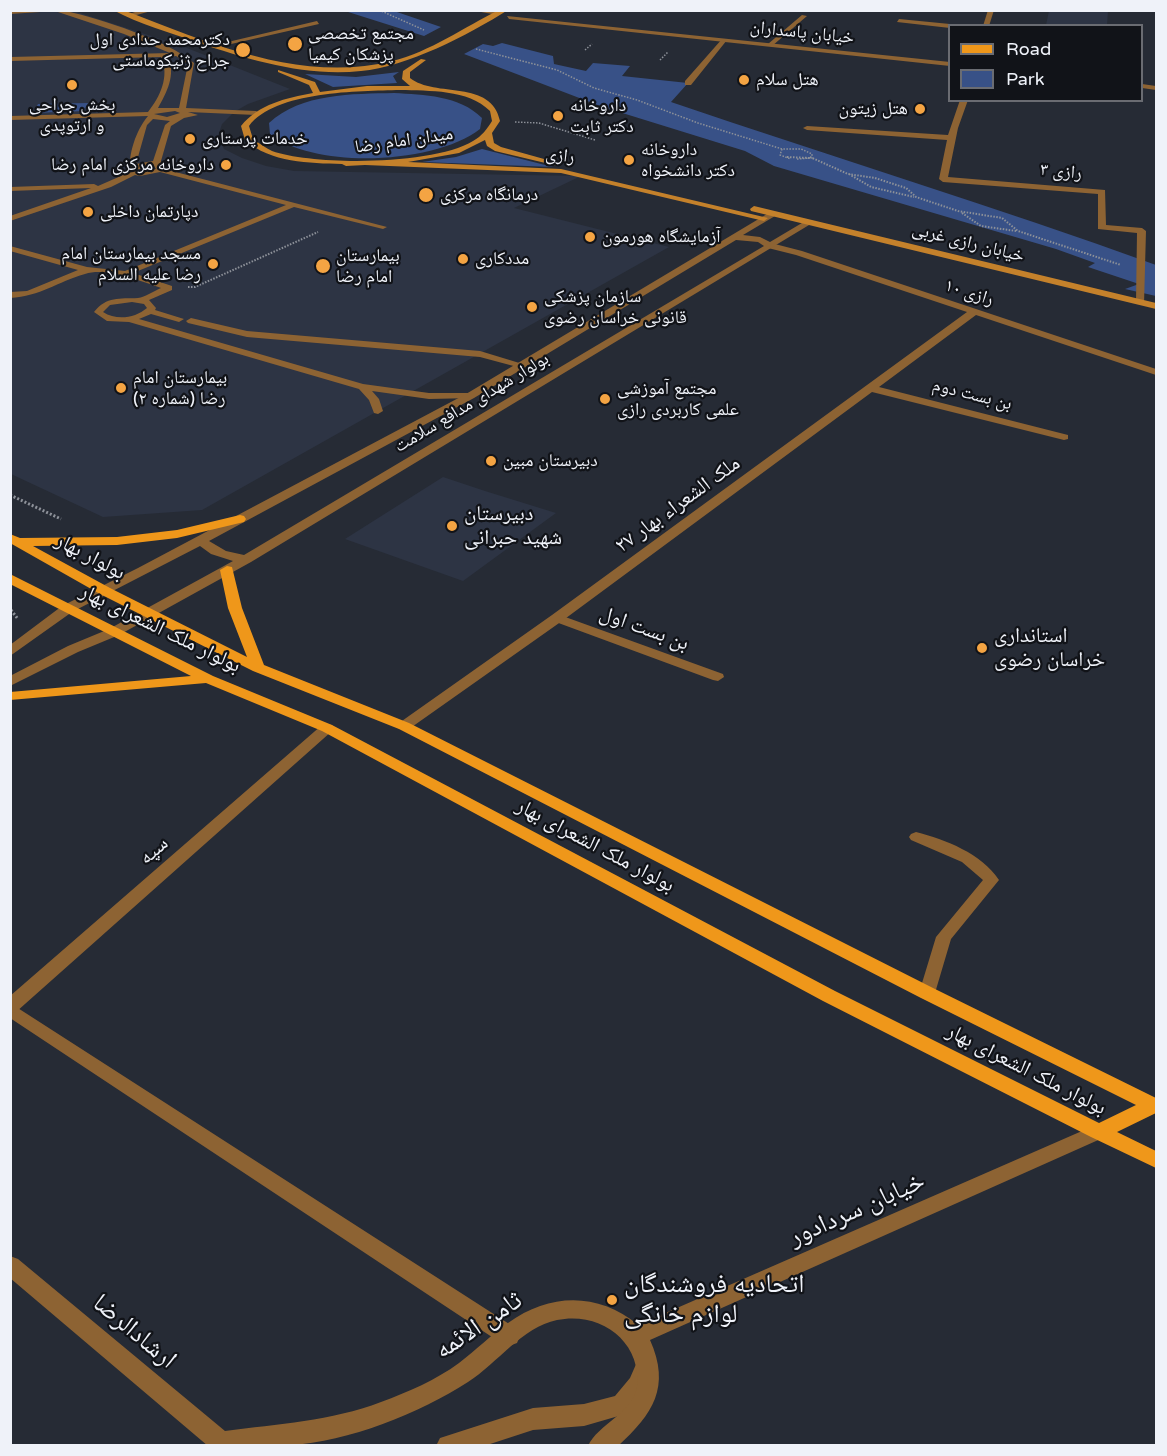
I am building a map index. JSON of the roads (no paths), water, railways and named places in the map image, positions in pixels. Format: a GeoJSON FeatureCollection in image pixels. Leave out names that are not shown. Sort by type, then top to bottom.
{"type":"FeatureCollection","features":[{"type":"Feature","properties":{"kind":"main road"},"geometry":{"type":"LineString","coordinates":[[116,10],[204,43],[294,67],[342,70],[392,64],[516,10]]}},
{"type":"Feature","properties":{"kind":"main road"},"geometry":{"type":"LineString","coordinates":[[416,87],[406,79],[407,71],[504,14]]}},
{"type":"Feature","properties":{"kind":"main road"},"geometry":{"type":"LineString","coordinates":[[204,43],[278,69],[312,84],[318,95]]}},
{"type":"Feature","properties":{"kind":"main road"},"geometry":{"type":"LineString","coordinates":[[278,69],[306,75],[351,77],[390,71],[423,60]]}},
{"type":"Feature","properties":{"kind":"main road","name":"میدان امام رضا"},"geometry":{"type":"LineString","coordinates":[[416,87],[450,91],[480,99],[494,110],[496,121],[488,134],[470,146],[437,155],[346,164],[302,160],[268,152],[249,140],[245,126],[254,115],[284,103],[318,95],[368,88],[416,87]]}},
{"type":"Feature","properties":{"kind":"main road","name":"رازی"},"geometry":{"type":"LineString","coordinates":[[488,134],[490,144],[498,149],[768,216]]}},
{"type":"Feature","properties":{"kind":"main road","name":"رازی"},"geometry":{"type":"LineString","coordinates":[[346,164],[561,171],[768,216]]}},
{"type":"Feature","properties":{"kind":"main road","name":"خیابان رازی غربی"},"geometry":{"type":"LineString","coordinates":[[768,216],[810,222],[1156,306]]}},
{"type":"Feature","properties":{"kind":"main road"},"geometry":{"type":"LineString","coordinates":[[14,540],[117,541],[177,534],[240,519]]}},
{"type":"Feature","properties":{"kind":"main road","name":"بولوار بهار"},"geometry":{"type":"LineString","coordinates":[[14,540],[105,591],[150,612]]}},
{"type":"Feature","properties":{"kind":"main road"},"geometry":{"type":"LineString","coordinates":[[226,570],[235,608],[258,668]]}},
{"type":"Feature","properties":{"kind":"main road","name":"بولوار ملک الشعرای بهار"},"geometry":{"type":"LineString","coordinates":[[10,578],[208,679],[327,728],[829,996],[1156,1160]]}},
{"type":"Feature","properties":{"kind":"main road","name":"بولوار ملک الشعرای بهار"},"geometry":{"type":"LineString","coordinates":[[150,612],[258,668],[404,726],[927,993],[1156,1105]]}},
{"type":"Feature","properties":{"kind":"main road"},"geometry":{"type":"LineString","coordinates":[[10,696],[208,679]]}},
{"type":"Feature","properties":{"kind":"main road"},"geometry":{"type":"LineString","coordinates":[[1098,1132],[1156,1105]]}},
{"type":"Feature","properties":{"kind":"street"},"geometry":{"type":"LineString","coordinates":[[129,15],[152,10]]}},
{"type":"Feature","properties":{"kind":"street","name":"خیابان پاسداران"},"geometry":{"type":"LineString","coordinates":[[473,10],[948,64]]}},
{"type":"Feature","properties":{"kind":"street"},"geometry":{"type":"LineString","coordinates":[[770,45],[804,16]]}},
{"type":"Feature","properties":{"kind":"street"},"geometry":{"type":"LineString","coordinates":[[899,21],[948,26]]}},
{"type":"Feature","properties":{"kind":"street"},"geometry":{"type":"LineString","coordinates":[[218,45],[317,23]]}},
{"type":"Feature","properties":{"kind":"street"},"geometry":{"type":"LineString","coordinates":[[688,83],[724,40]]}},
{"type":"Feature","properties":{"kind":"street"},"geometry":{"type":"LineString","coordinates":[[807,128],[952,138],[963,102]]}},
{"type":"Feature","properties":{"kind":"street","name":"رازی ۳"},"geometry":{"type":"LineString","coordinates":[[952,138],[943,179],[1102,192],[1101,227],[1142,231],[1141,302]]}},
{"type":"Feature","properties":{"kind":"street","name":"بولوار شهدای مدافع سلامت"},"geometry":{"type":"LineString","coordinates":[[10,652],[67,609],[105,591],[470,396],[768,216]]}},
{"type":"Feature","properties":{"kind":"street","name":"بولوار شهدای مدافع سلامت"},"geometry":{"type":"LineString","coordinates":[[10,682],[73,648],[114,632],[246,559],[810,222]]}},
{"type":"Feature","properties":{"kind":"street","name":"رازی ۱۰"},"geometry":{"type":"LineString","coordinates":[[735,237],[760,240],[771,246],[799,253],[1156,372]]}},
{"type":"Feature","properties":{"kind":"street","name":"ملک الشعراء بهار ۲۷"},"geometry":{"type":"LineString","coordinates":[[404,726],[557,618],[974,312]]}},
{"type":"Feature","properties":{"kind":"street","name":"بن بست دوم"},"geometry":{"type":"LineString","coordinates":[[870,388],[1064,437]]}},
{"type":"Feature","properties":{"kind":"street"},"geometry":{"type":"LineString","coordinates":[[201,540],[213,551],[246,559]]}},
{"type":"Feature","properties":{"kind":"street","name":"سپه"},"geometry":{"type":"LineString","coordinates":[[10,1008],[327,728]]}},
{"type":"Feature","properties":{"kind":"street"},"geometry":{"type":"LineString","coordinates":[[10,1008],[509,1336]]}},
{"type":"Feature","properties":{"kind":"street","name":"خیابان سردادور"},"geometry":{"type":"LineString","coordinates":[[636,1336],[1098,1132]]}},
{"type":"Feature","properties":{"kind":"street","name":"ارشادالرضا"},"geometry":{"type":"LineString","coordinates":[[10,1264],[221,1444]]}},
{"type":"Feature","properties":{"kind":"street","name":"ثامن الائمه"},"geometry":{"type":"LineString","coordinates":[[221,1444],[317,1430],[389,1411],[454,1379],[530,1322],[557,1310],[586,1309],[615,1318],[636,1336],[648,1361],[648,1389],[636,1414],[600,1446]]}},
{"type":"Feature","properties":{"kind":"street"},"geometry":{"type":"LineString","coordinates":[[448,1446],[533,1419],[584,1415],[622,1404],[639,1384],[648,1361]]}},
{"type":"Feature","properties":{"kind":"lane"},"geometry":{"type":"LineString","coordinates":[[10,12],[55,10],[143,39],[179,55],[191,63],[191,72],[181,101],[182,113]]}},
{"type":"Feature","properties":{"kind":"lane"},"geometry":{"type":"LineString","coordinates":[[10,59],[179,55]]}},
{"type":"Feature","properties":{"kind":"lane"},"geometry":{"type":"LineString","coordinates":[[133,170],[132,162],[144,125],[159,102],[170,74],[170,65],[164,56]]}},
{"type":"Feature","properties":{"kind":"lane"},"geometry":{"type":"LineString","coordinates":[[10,118],[150,114],[168,108],[182,113],[254,115]]}},
{"type":"Feature","properties":{"kind":"lane"},"geometry":{"type":"LineString","coordinates":[[160,167],[157,161],[168,124],[182,113]]}},
{"type":"Feature","properties":{"kind":"lane"},"geometry":{"type":"LineString","coordinates":[[10,219],[108,185],[145,164],[383,227]]}},
{"type":"Feature","properties":{"kind":"lane"},"geometry":{"type":"LineString","coordinates":[[10,189],[108,185]]}},
{"type":"Feature","properties":{"kind":"lane"},"geometry":{"type":"LineString","coordinates":[[10,195],[89,192]]}},
{"type":"Feature","properties":{"kind":"lane"},"geometry":{"type":"LineString","coordinates":[[122,273],[292,203]]}},
{"type":"Feature","properties":{"kind":"lane"},"geometry":{"type":"LineString","coordinates":[[13,249],[16,253],[84,271],[122,273],[169,288],[141,300],[114,301],[99,309],[98,312],[105,317],[128,319],[362,387],[429,396],[470,396]]}},
{"type":"Feature","properties":{"kind":"lane"},"geometry":{"type":"LineString","coordinates":[[10,295],[28,294],[84,271]]}},
{"type":"Feature","properties":{"kind":"lane"},"geometry":{"type":"LineString","coordinates":[[141,300],[151,304],[150,311]]}},
{"type":"Feature","properties":{"kind":"lane"},"geometry":{"type":"LineString","coordinates":[[128,319],[150,311],[179,319]]}},
{"type":"Feature","properties":{"kind":"lane"},"geometry":{"type":"LineString","coordinates":[[191,321],[268,336],[480,354],[521,365]]}},
{"type":"Feature","properties":{"kind":"lane"},"geometry":{"type":"LineString","coordinates":[[362,387],[374,399],[378,411]]}},
{"type":"Feature","properties":{"kind":"lane","name":"بن بست اول"},"geometry":{"type":"LineString","coordinates":[[557,618],[718,677]]}},
{"type":"Feature","properties":{"kind":"lane"},"geometry":{"type":"LineString","coordinates":[[916,837],[964,857],[984,870],[991,880],[944,937],[927,993]]}},
{"type":"Feature","properties":{"kind":"place","name":"مجتمع تخصصی پزشکان کیمیا"},"geometry":{"type":"Point","coordinates":[295,44]}},
{"type":"Feature","properties":{"kind":"place","name":"دکترمحمد حدادی اول جراح ژنیکوماستی"},"geometry":{"type":"Point","coordinates":[243,50]}},
{"type":"Feature","properties":{"kind":"place","name":"هتل سلام"},"geometry":{"type":"Point","coordinates":[744,80]}},
{"type":"Feature","properties":{"kind":"place","name":"بخش جراحی و ارتوپدی"},"geometry":{"type":"Point","coordinates":[72,85]}},
{"type":"Feature","properties":{"kind":"place","name":"هتل زیتون"},"geometry":{"type":"Point","coordinates":[920,109]}},
{"type":"Feature","properties":{"kind":"place","name":"داروخانه دکتر ثابت"},"geometry":{"type":"Point","coordinates":[558,116]}},
{"type":"Feature","properties":{"kind":"place","name":"خدمات پرستاری"},"geometry":{"type":"Point","coordinates":[190,139]}},
{"type":"Feature","properties":{"kind":"place","name":"داروخانه دکتر دانشخواه"},"geometry":{"type":"Point","coordinates":[629,160]}},
{"type":"Feature","properties":{"kind":"place","name":"داروخانه مرکزی امام رضا"},"geometry":{"type":"Point","coordinates":[226,165]}},
{"type":"Feature","properties":{"kind":"place","name":"درمانگاه مرکزی"},"geometry":{"type":"Point","coordinates":[426,195]}},
{"type":"Feature","properties":{"kind":"place","name":"دپارتمان داخلی"},"geometry":{"type":"Point","coordinates":[88,212]}},
{"type":"Feature","properties":{"kind":"place","name":"آزمایشگاه هورمون"},"geometry":{"type":"Point","coordinates":[590,237]}},
{"type":"Feature","properties":{"kind":"place","name":"مددکاری"},"geometry":{"type":"Point","coordinates":[463,259]}},
{"type":"Feature","properties":{"kind":"place","name":"مسجد بیمارستان امام رضا علیه السلام"},"geometry":{"type":"Point","coordinates":[213,264]}},
{"type":"Feature","properties":{"kind":"place","name":"بیمارستان امام رضا"},"geometry":{"type":"Point","coordinates":[323,266]}},
{"type":"Feature","properties":{"kind":"place","name":"سازمان پزشکی قانونی خراسان رضوی"},"geometry":{"type":"Point","coordinates":[532,307]}},
{"type":"Feature","properties":{"kind":"place","name":"بیمارستان امام رضا (شماره ۲)"},"geometry":{"type":"Point","coordinates":[121,388]}},
{"type":"Feature","properties":{"kind":"place","name":"مجتمع آموزشی علمی کاربردی رازی"},"geometry":{"type":"Point","coordinates":[605,399]}},
{"type":"Feature","properties":{"kind":"place","name":"دبیرستان مبین"},"geometry":{"type":"Point","coordinates":[491,461]}},
{"type":"Feature","properties":{"kind":"place","name":"دبیرستان شهید حبرانی"},"geometry":{"type":"Point","coordinates":[452,526]}},
{"type":"Feature","properties":{"kind":"place","name":"استانداری خراسان رضوی"},"geometry":{"type":"Point","coordinates":[982,648]}},
{"type":"Feature","properties":{"kind":"place","name":"اتحادیه فروشندگان لوازم خانگی"},"geometry":{"type":"Point","coordinates":[612,1300]}}]}
